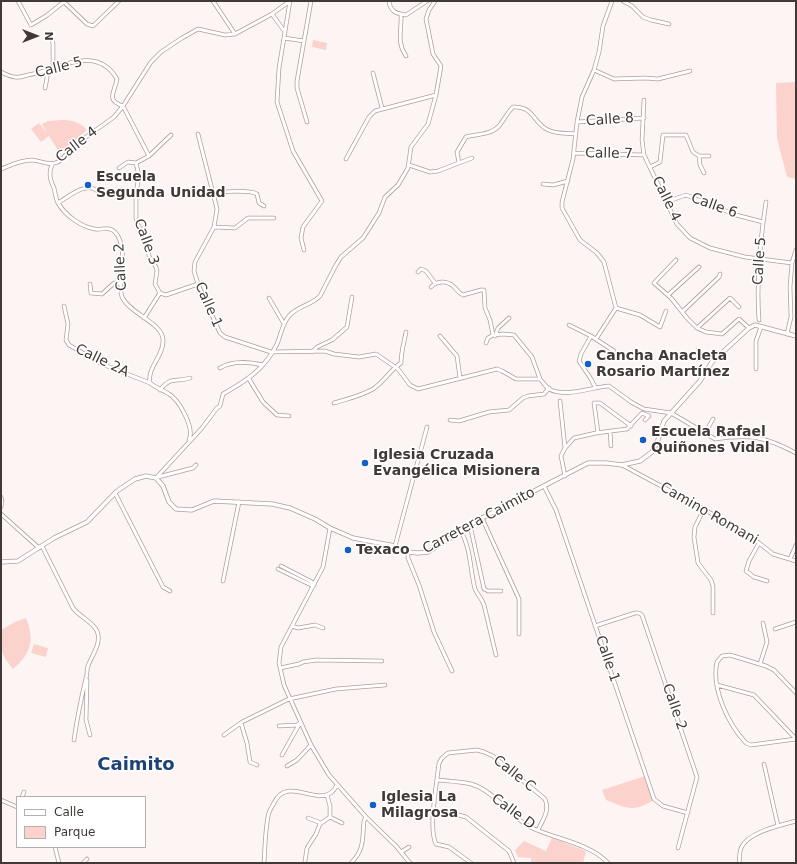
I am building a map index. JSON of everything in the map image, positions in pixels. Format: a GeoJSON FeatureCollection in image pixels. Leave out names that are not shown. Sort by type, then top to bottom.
{"type":"FeatureCollection","features":[{"type":"Feature","properties":{"kind":"street"},"geometry":{"type":"LineString","coordinates":[[18,1],[31,25],[46,16],[65,1],[87,24],[93,26],[119,1]]}},
{"type":"Feature","properties":{"kind":"street"},"geometry":{"type":"LineString","coordinates":[[123,106],[151,62],[161,52],[184,36],[198,29],[225,35],[235,34],[272,14],[290,1]]}},
{"type":"Feature","properties":{"kind":"street"},"geometry":{"type":"LineString","coordinates":[[290,1],[279,68],[278,102],[293,151],[322,201],[303,227],[301,238],[304,250]]}},
{"type":"Feature","properties":{"kind":"street"},"geometry":{"type":"LineString","coordinates":[[307,122],[297,88],[311,1]]}},
{"type":"Feature","properties":{"kind":"street"},"geometry":{"type":"LineString","coordinates":[[389,1],[390,7],[394,12],[401,14],[406,14],[427,1]]}},
{"type":"Feature","properties":{"kind":"street"},"geometry":{"type":"LineString","coordinates":[[156,478],[202,428],[216,408],[220,406],[223,394],[249,379],[263,365],[277,344],[284,324],[290,315],[303,305],[316,300],[320,296],[336,264],[363,238],[379,213],[385,197],[398,185],[408,168],[411,147],[428,124],[436,95],[441,66],[433,54],[426,19],[429,10],[435,1]]}},
{"type":"Feature","properties":{"kind":"street"},"geometry":{"type":"LineString","coordinates":[[596,339],[616,308],[604,262],[580,240],[562,208],[562,202],[574,153],[577,122],[582,97],[594,70],[599,52],[603,26],[612,1]]}},
{"type":"Feature","properties":{"kind":"street"},"geometry":{"type":"LineString","coordinates":[[623,1],[632,6],[642,17],[669,24]]}},
{"type":"Feature","properties":{"kind":"street"},"geometry":{"type":"LineString","coordinates":[[214,2],[235,34]]}},
{"type":"Feature","properties":{"kind":"street"},"geometry":{"type":"LineString","coordinates":[[272,14],[285,32]]}},
{"type":"Feature","properties":{"kind":"street"},"geometry":{"type":"LineString","coordinates":[[401,14],[402,24],[400,43],[406,56]]}},
{"type":"Feature","properties":{"kind":"street"},"geometry":{"type":"LineString","coordinates":[[51,33],[53,44],[53,68]]}},
{"type":"Feature","properties":{"kind":"street"},"geometry":{"type":"LineString","coordinates":[[284,38],[304,41]]}},
{"type":"Feature","properties":{"kind":"street","name":"Calle 5"},"geometry":{"type":"LineString","coordinates":[[1,72],[15,77],[46,71],[86,60],[102,64],[113,72],[117,79],[112,96],[113,99],[123,106],[150,156]]}},
{"type":"Feature","properties":{"kind":"street"},"geometry":{"type":"LineString","coordinates":[[594,70],[614,79],[658,79],[690,71]]}},
{"type":"Feature","properties":{"kind":"street"},"geometry":{"type":"LineString","coordinates":[[45,88],[47,78],[46,71]]}},
{"type":"Feature","properties":{"kind":"street"},"geometry":{"type":"LineString","coordinates":[[373,73],[382,108]]}},
{"type":"Feature","properties":{"kind":"street"},"geometry":{"type":"LineString","coordinates":[[346,159],[369,117],[375,111],[436,95]]}},
{"type":"Feature","properties":{"kind":"street","name":"Calle 4"},"geometry":{"type":"LineString","coordinates":[[644,100],[642,140],[644,155],[677,224],[690,238],[710,248],[745,258],[792,263]]}},
{"type":"Feature","properties":{"kind":"street","name":"Calle 4"},"geometry":{"type":"LineString","coordinates":[[1,169],[22,161],[34,160],[52,165],[58,162],[86,137],[114,117],[123,106]]}},
{"type":"Feature","properties":{"kind":"street"},"geometry":{"type":"LineString","coordinates":[[459,163],[456,152],[466,137],[478,134],[487,134],[496,129],[513,108],[520,108],[529,111],[538,122],[548,130],[557,133],[576,134]]}},
{"type":"Feature","properties":{"kind":"street","name":"Calle 8"},"geometry":{"type":"LineString","coordinates":[[577,122],[644,118]]}},
{"type":"Feature","properties":{"kind":"street"},"geometry":{"type":"LineString","coordinates":[[119,168],[128,162],[136,163],[150,156],[171,134]]}},
{"type":"Feature","properties":{"kind":"street","name":"Calle 1"},"geometry":{"type":"LineString","coordinates":[[198,134],[217,209],[214,227],[195,262],[194,271],[198,284],[222,335],[271,352]]}},
{"type":"Feature","properties":{"kind":"street"},"geometry":{"type":"LineString","coordinates":[[650,167],[660,162],[662,135],[686,135],[693,152],[699,156],[709,156]]}},
{"type":"Feature","properties":{"kind":"street","name":"Calle 7"},"geometry":{"type":"LineString","coordinates":[[574,153],[644,155]]}},
{"type":"Feature","properties":{"kind":"street"},"geometry":{"type":"LineString","coordinates":[[699,156],[700,165],[704,173]]}},
{"type":"Feature","properties":{"kind":"street"},"geometry":{"type":"LineString","coordinates":[[409,165],[430,172],[472,158]]}},
{"type":"Feature","properties":{"kind":"street","name":"Calle 3"},"geometry":{"type":"LineString","coordinates":[[136,163],[139,176],[136,193],[136,218],[138,225],[148,239],[149,256],[157,271],[155,284],[160,293]]}},
{"type":"Feature","properties":{"kind":"street","name":"Calle 2"},"geometry":{"type":"LineString","coordinates":[[52,165],[50,174],[58,203],[68,215],[80,223],[95,229],[114,230],[119,236],[122,247],[121,295],[132,310],[158,328],[163,339],[162,350],[151,370],[149,378],[150,383]]}},
{"type":"Feature","properties":{"kind":"street"},"geometry":{"type":"LineString","coordinates":[[543,184],[553,185],[568,181]]}},
{"type":"Feature","properties":{"kind":"street"},"geometry":{"type":"LineString","coordinates":[[58,203],[85,187],[96,190]]}},
{"type":"Feature","properties":{"kind":"street"},"geometry":{"type":"LineString","coordinates":[[214,194],[246,191],[254,192],[257,194],[259,203],[264,206]]}},
{"type":"Feature","properties":{"kind":"street","name":"Calle 6"},"geometry":{"type":"LineString","coordinates":[[666,202],[686,195],[736,215],[763,222]]}},
{"type":"Feature","properties":{"kind":"street","name":"Calle 5"},"geometry":{"type":"LineString","coordinates":[[759,320],[757,291],[766,202]]}},
{"type":"Feature","properties":{"kind":"street"},"geometry":{"type":"LineString","coordinates":[[214,227],[235,228],[248,218],[274,218]]}},
{"type":"Feature","properties":{"kind":"street"},"geometry":{"type":"LineString","coordinates":[[787,334],[791,317],[790,287],[792,263],[796,250]]}},
{"type":"Feature","properties":{"kind":"street"},"geometry":{"type":"LineString","coordinates":[[676,260],[654,283],[668,295],[697,328],[706,332],[722,334],[739,319],[749,328],[755,326],[761,327],[796,336]]}},
{"type":"Feature","properties":{"kind":"street"},"geometry":{"type":"LineString","coordinates":[[668,295],[699,267]]}},
{"type":"Feature","properties":{"kind":"street"},"geometry":{"type":"LineString","coordinates":[[418,272],[421,269],[426,271],[435,283]]}},
{"type":"Feature","properties":{"kind":"street"},"geometry":{"type":"LineString","coordinates":[[682,312],[719,277],[720,274]]}},
{"type":"Feature","properties":{"kind":"street"},"geometry":{"type":"LineString","coordinates":[[431,287],[435,283],[442,282],[453,285],[459,293],[463,295],[484,290],[485,308],[494,336]]}},
{"type":"Feature","properties":{"kind":"street"},"geometry":{"type":"LineString","coordinates":[[90,284],[90,293],[102,294],[114,283],[121,284]]}},
{"type":"Feature","properties":{"kind":"street"},"geometry":{"type":"LineString","coordinates":[[144,318],[160,293],[166,294],[198,284]]}},
{"type":"Feature","properties":{"kind":"street"},"geometry":{"type":"LineString","coordinates":[[312,352],[317,347],[332,340],[347,327],[352,297]]}},
{"type":"Feature","properties":{"kind":"street"},"geometry":{"type":"LineString","coordinates":[[269,298],[284,324]]}},
{"type":"Feature","properties":{"kind":"street"},"geometry":{"type":"LineString","coordinates":[[697,328],[730,298],[739,307]]}},
{"type":"Feature","properties":{"kind":"street","name":"Calle 2A"},"geometry":{"type":"LineString","coordinates":[[64,306],[68,324],[66,340],[69,345],[102,364],[150,383]]}},
{"type":"Feature","properties":{"kind":"street"},"geometry":{"type":"LineString","coordinates":[[616,308],[640,315],[660,327],[666,311]]}},
{"type":"Feature","properties":{"kind":"street"},"geometry":{"type":"LineString","coordinates":[[494,336],[498,328],[509,318]]}},
{"type":"Feature","properties":{"kind":"street"},"geometry":{"type":"LineString","coordinates":[[569,325],[591,336],[614,351],[614,356]]}},
{"type":"Feature","properties":{"kind":"street"},"geometry":{"type":"LineString","coordinates":[[756,370],[756,341],[761,327]]}},
{"type":"Feature","properties":{"kind":"street","name":"Carretera Caimito"},"geometry":{"type":"LineString","coordinates":[[156,478],[163,486],[169,502],[176,509],[192,510],[214,501],[272,504],[290,508],[353,538],[395,546],[408,552],[428,552],[482,518],[588,464],[606,463],[622,466],[640,461],[652,452],[657,443],[664,421],[700,381],[717,357],[749,328]]}},
{"type":"Feature","properties":{"kind":"street"},"geometry":{"type":"LineString","coordinates":[[334,403],[360,395],[374,388],[401,363],[401,352],[404,347],[406,332]]}},
{"type":"Feature","properties":{"kind":"street"},"geometry":{"type":"LineString","coordinates":[[486,343],[488,338],[494,336],[503,334],[514,336],[532,358],[540,379],[549,388],[559,392],[571,392],[609,386],[644,409],[671,413],[715,439],[737,436],[759,437],[781,445],[796,453]]}},
{"type":"Feature","properties":{"kind":"street"},"geometry":{"type":"LineString","coordinates":[[440,336],[456,356],[460,378]]}},
{"type":"Feature","properties":{"kind":"street"},"geometry":{"type":"LineString","coordinates":[[591,336],[581,354],[579,361],[595,387]]}},
{"type":"Feature","properties":{"kind":"street"},"geometry":{"type":"LineString","coordinates":[[271,352],[325,351],[334,354],[359,357],[376,354],[398,369],[410,385],[418,389],[497,369],[516,380],[540,379]]}},
{"type":"Feature","properties":{"kind":"street"},"geometry":{"type":"LineString","coordinates":[[220,368],[230,364],[246,362],[263,365]]}},
{"type":"Feature","properties":{"kind":"street"},"geometry":{"type":"LineString","coordinates":[[160,390],[167,382],[171,380],[184,381],[190,378]]}},
{"type":"Feature","properties":{"kind":"street"},"geometry":{"type":"LineString","coordinates":[[249,379],[263,402],[277,414],[289,416]]}},
{"type":"Feature","properties":{"kind":"street"},"geometry":{"type":"LineString","coordinates":[[150,383],[173,397],[181,408],[190,426],[191,437],[188,443]]}},
{"type":"Feature","properties":{"kind":"street"},"geometry":{"type":"LineString","coordinates":[[450,420],[459,421],[490,412],[509,410],[523,398],[544,394],[549,388]]}},
{"type":"Feature","properties":{"kind":"street"},"geometry":{"type":"LineString","coordinates":[[560,401],[565,448]]}},
{"type":"Feature","properties":{"kind":"street"},"geometry":{"type":"LineString","coordinates":[[598,433],[594,403],[600,402],[630,426]]}},
{"type":"Feature","properties":{"kind":"street"},"geometry":{"type":"LineString","coordinates":[[565,476],[562,456],[565,448],[574,438],[627,429],[642,412],[648,416],[645,420]]}},
{"type":"Feature","properties":{"kind":"street"},"geometry":{"type":"LineString","coordinates":[[705,433],[713,419]]}},
{"type":"Feature","properties":{"kind":"street"},"geometry":{"type":"LineString","coordinates":[[395,546],[427,427]]}},
{"type":"Feature","properties":{"kind":"street"},"geometry":{"type":"LineString","coordinates":[[610,431],[611,446]]}},
{"type":"Feature","properties":{"kind":"street"},"geometry":{"type":"LineString","coordinates":[[1,562],[18,561],[54,538],[88,522],[115,493],[134,480],[146,476],[156,478],[193,468],[196,465]]}},
{"type":"Feature","properties":{"kind":"street","name":"Camino Romani"},"geometry":{"type":"LineString","coordinates":[[622,466],[704,509],[759,543],[773,554],[796,561]]}},
{"type":"Feature","properties":{"kind":"street","name":"Calle 1"},"geometry":{"type":"LineString","coordinates":[[544,486],[556,510],[654,800],[663,806],[688,812]]}},
{"type":"Feature","properties":{"kind":"street"},"geometry":{"type":"LineString","coordinates":[[115,493],[163,587],[170,590]]}},
{"type":"Feature","properties":{"kind":"street"},"geometry":{"type":"LineString","coordinates":[[1,497],[1,507]]}},
{"type":"Feature","properties":{"kind":"street"},"geometry":{"type":"LineString","coordinates":[[223,581],[239,502]]}},
{"type":"Feature","properties":{"kind":"street"},"geometry":{"type":"LineString","coordinates":[[704,509],[695,527],[694,537],[698,563],[711,580],[713,586],[713,613]]}},
{"type":"Feature","properties":{"kind":"street"},"geometry":{"type":"LineString","coordinates":[[1,514],[41,547],[73,608],[78,614],[94,625],[98,633],[98,646],[87,668],[86,720],[90,735]]}},
{"type":"Feature","properties":{"kind":"street"},"geometry":{"type":"LineString","coordinates":[[482,518],[519,599],[519,634]]}},
{"type":"Feature","properties":{"kind":"street"},"geometry":{"type":"LineString","coordinates":[[470,525],[484,589],[488,591],[500,591]]}},
{"type":"Feature","properties":{"kind":"street"},"geometry":{"type":"LineString","coordinates":[[330,528],[323,567],[281,647],[280,668],[284,685],[300,723],[329,775],[366,817],[410,863]]}},
{"type":"Feature","properties":{"kind":"street"},"geometry":{"type":"LineString","coordinates":[[461,531],[465,538],[471,561],[476,591],[482,598],[484,605],[496,655]]}},
{"type":"Feature","properties":{"kind":"street"},"geometry":{"type":"LineString","coordinates":[[759,543],[749,560],[746,571],[754,577],[766,581]]}},
{"type":"Feature","properties":{"kind":"street"},"geometry":{"type":"LineString","coordinates":[[790,559],[796,545]]}},
{"type":"Feature","properties":{"kind":"street"},"geometry":{"type":"LineString","coordinates":[[408,552],[408,558],[419,585],[434,632],[452,671]]}},
{"type":"Feature","properties":{"kind":"street"},"geometry":{"type":"LineString","coordinates":[[280,567],[312,582],[314,585]]}},
{"type":"Feature","properties":{"kind":"street","name":"Calle 2"},"geometry":{"type":"LineString","coordinates":[[595,626],[639,612],[642,615],[698,777],[678,848]]}},
{"type":"Feature","properties":{"kind":"street"},"geometry":{"type":"LineString","coordinates":[[775,629],[796,622]]}},
{"type":"Feature","properties":{"kind":"street"},"geometry":{"type":"LineString","coordinates":[[760,664],[767,642],[764,623]]}},
{"type":"Feature","properties":{"kind":"street"},"geometry":{"type":"LineString","coordinates":[[292,626],[298,628],[315,625],[323,628]]}},
{"type":"Feature","properties":{"kind":"street"},"geometry":{"type":"LineString","coordinates":[[796,693],[774,670],[760,664],[730,655],[722,656],[717,662],[717,684],[719,696],[725,712],[746,743],[751,745],[796,739]]}},
{"type":"Feature","properties":{"kind":"street"},"geometry":{"type":"LineString","coordinates":[[280,668],[316,660],[382,660]]}},
{"type":"Feature","properties":{"kind":"street"},"geometry":{"type":"LineString","coordinates":[[74,740],[87,676]]}},
{"type":"Feature","properties":{"kind":"street"},"geometry":{"type":"LineString","coordinates":[[717,684],[754,695],[796,739]]}},
{"type":"Feature","properties":{"kind":"street"},"geometry":{"type":"LineString","coordinates":[[224,735],[241,723],[289,699],[336,689],[385,685]]}},
{"type":"Feature","properties":{"kind":"street"},"geometry":{"type":"LineString","coordinates":[[241,723],[250,762],[257,764]]}},
{"type":"Feature","properties":{"kind":"street"},"geometry":{"type":"LineString","coordinates":[[280,726],[296,725],[300,723]]}},
{"type":"Feature","properties":{"kind":"street"},"geometry":{"type":"LineString","coordinates":[[282,755],[300,723]]}},
{"type":"Feature","properties":{"kind":"street"},"geometry":{"type":"LineString","coordinates":[[287,766],[296,760],[311,745]]}},
{"type":"Feature","properties":{"kind":"street","name":"Calle C"},"geometry":{"type":"LineString","coordinates":[[471,863],[449,847],[436,844],[434,840],[433,812],[439,764],[442,758],[448,753],[477,750],[493,756],[545,798],[548,805],[538,830]]}},
{"type":"Feature","properties":{"kind":"street"},"geometry":{"type":"LineString","coordinates":[[764,764],[778,826]]}},
{"type":"Feature","properties":{"kind":"street","name":"Calle D"},"geometry":{"type":"LineString","coordinates":[[437,780],[471,784],[481,788],[530,826],[592,851],[608,863]]}},
{"type":"Feature","properties":{"kind":"street"},"geometry":{"type":"LineString","coordinates":[[264,863],[268,817],[276,799],[281,792],[293,790],[321,796],[331,792],[337,785]]}},
{"type":"Feature","properties":{"kind":"street"},"geometry":{"type":"LineString","coordinates":[[22,796],[24,792]]}},
{"type":"Feature","properties":{"kind":"street"},"geometry":{"type":"LineString","coordinates":[[327,794],[330,806],[330,817]]}},
{"type":"Feature","properties":{"kind":"street"},"geometry":{"type":"LineString","coordinates":[[1,800],[16,807]]}},
{"type":"Feature","properties":{"kind":"street"},"geometry":{"type":"LineString","coordinates":[[433,812],[455,814],[466,817],[509,851],[514,863]]}},
{"type":"Feature","properties":{"kind":"street"},"geometry":{"type":"LineString","coordinates":[[305,861],[307,848],[321,823],[330,817]]}},
{"type":"Feature","properties":{"kind":"street"},"geometry":{"type":"LineString","coordinates":[[330,817],[342,823]]}},
{"type":"Feature","properties":{"kind":"street"},"geometry":{"type":"LineString","coordinates":[[351,863],[358,856],[362,847],[364,821],[366,817]]}},
{"type":"Feature","properties":{"kind":"street"},"geometry":{"type":"LineString","coordinates":[[308,818],[321,823]]}},
{"type":"Feature","properties":{"kind":"street"},"geometry":{"type":"LineString","coordinates":[[739,863],[740,853],[745,842],[756,834],[796,821]]}},
{"type":"Feature","properties":{"kind":"street"},"geometry":{"type":"LineString","coordinates":[[401,852],[409,847]]}},
{"type":"Feature","properties":{"kind":"street"},"geometry":{"type":"LineString","coordinates":[[55,848],[59,863]]}},
{"type":"Feature","properties":{"kind":"street"},"geometry":{"type":"LineString","coordinates":[[83,863],[87,859]]}},
{"type":"Feature","properties":{"kind":"green space"},"geometry":{"type":"Polygon","coordinates":[[[313,40],[327,43],[326,50],[312,47],[313,40]]]}},
{"type":"Feature","properties":{"kind":"green space"},"geometry":{"type":"Polygon","coordinates":[[[796,82],[796,179],[787,177],[777,138],[776,83],[796,82]]]}},
{"type":"Feature","properties":{"kind":"green space"},"geometry":{"type":"Polygon","coordinates":[[[62,120],[76,122],[87,130],[62,151],[58,150],[49,136],[41,142],[31,129],[39,123],[47,133],[42,124],[48,121],[62,120]]]}},
{"type":"Feature","properties":{"kind":"green space"},"geometry":{"type":"Polygon","coordinates":[[[26,618],[31,640],[30,646],[24,658],[13,669],[3,655],[1,630],[26,618]]]}},
{"type":"Feature","properties":{"kind":"green space"},"geometry":{"type":"Polygon","coordinates":[[[34,644],[48,648],[46,657],[31,653],[34,644]]]}},
{"type":"Feature","properties":{"kind":"green space"},"geometry":{"type":"Polygon","coordinates":[[[645,776],[654,800],[640,807],[630,808],[606,800],[602,790],[645,776]]]}},
{"type":"Feature","properties":{"kind":"green space"},"geometry":{"type":"Polygon","coordinates":[[[552,838],[586,851],[583,863],[531,863],[531,858],[518,857],[515,850],[524,841],[546,851],[552,838]]]}},
{"type":"Feature","properties":{"kind":"place","name":"Escuela Segunda Unidad"},"geometry":{"type":"Point","coordinates":[88,185]}},
{"type":"Feature","properties":{"kind":"place","name":"Cancha Anacleta Rosario Martínez"},"geometry":{"type":"Point","coordinates":[588,364]}},
{"type":"Feature","properties":{"kind":"place","name":"Escuela Rafael Quiñones Vidal"},"geometry":{"type":"Point","coordinates":[643,440]}},
{"type":"Feature","properties":{"kind":"place","name":"Iglesia Cruzada Evangélica Misionera"},"geometry":{"type":"Point","coordinates":[365,463]}},
{"type":"Feature","properties":{"kind":"place","name":"Texaco"},"geometry":{"type":"Point","coordinates":[348,550]}},
{"type":"Feature","properties":{"kind":"place","name":"Iglesia La Milagrosa"},"geometry":{"type":"Point","coordinates":[373,805]}},
{"type":"Feature","properties":{"kind":"district","name":"Caimito"},"geometry":{"type":"Point","coordinates":[136,765]}}]}
